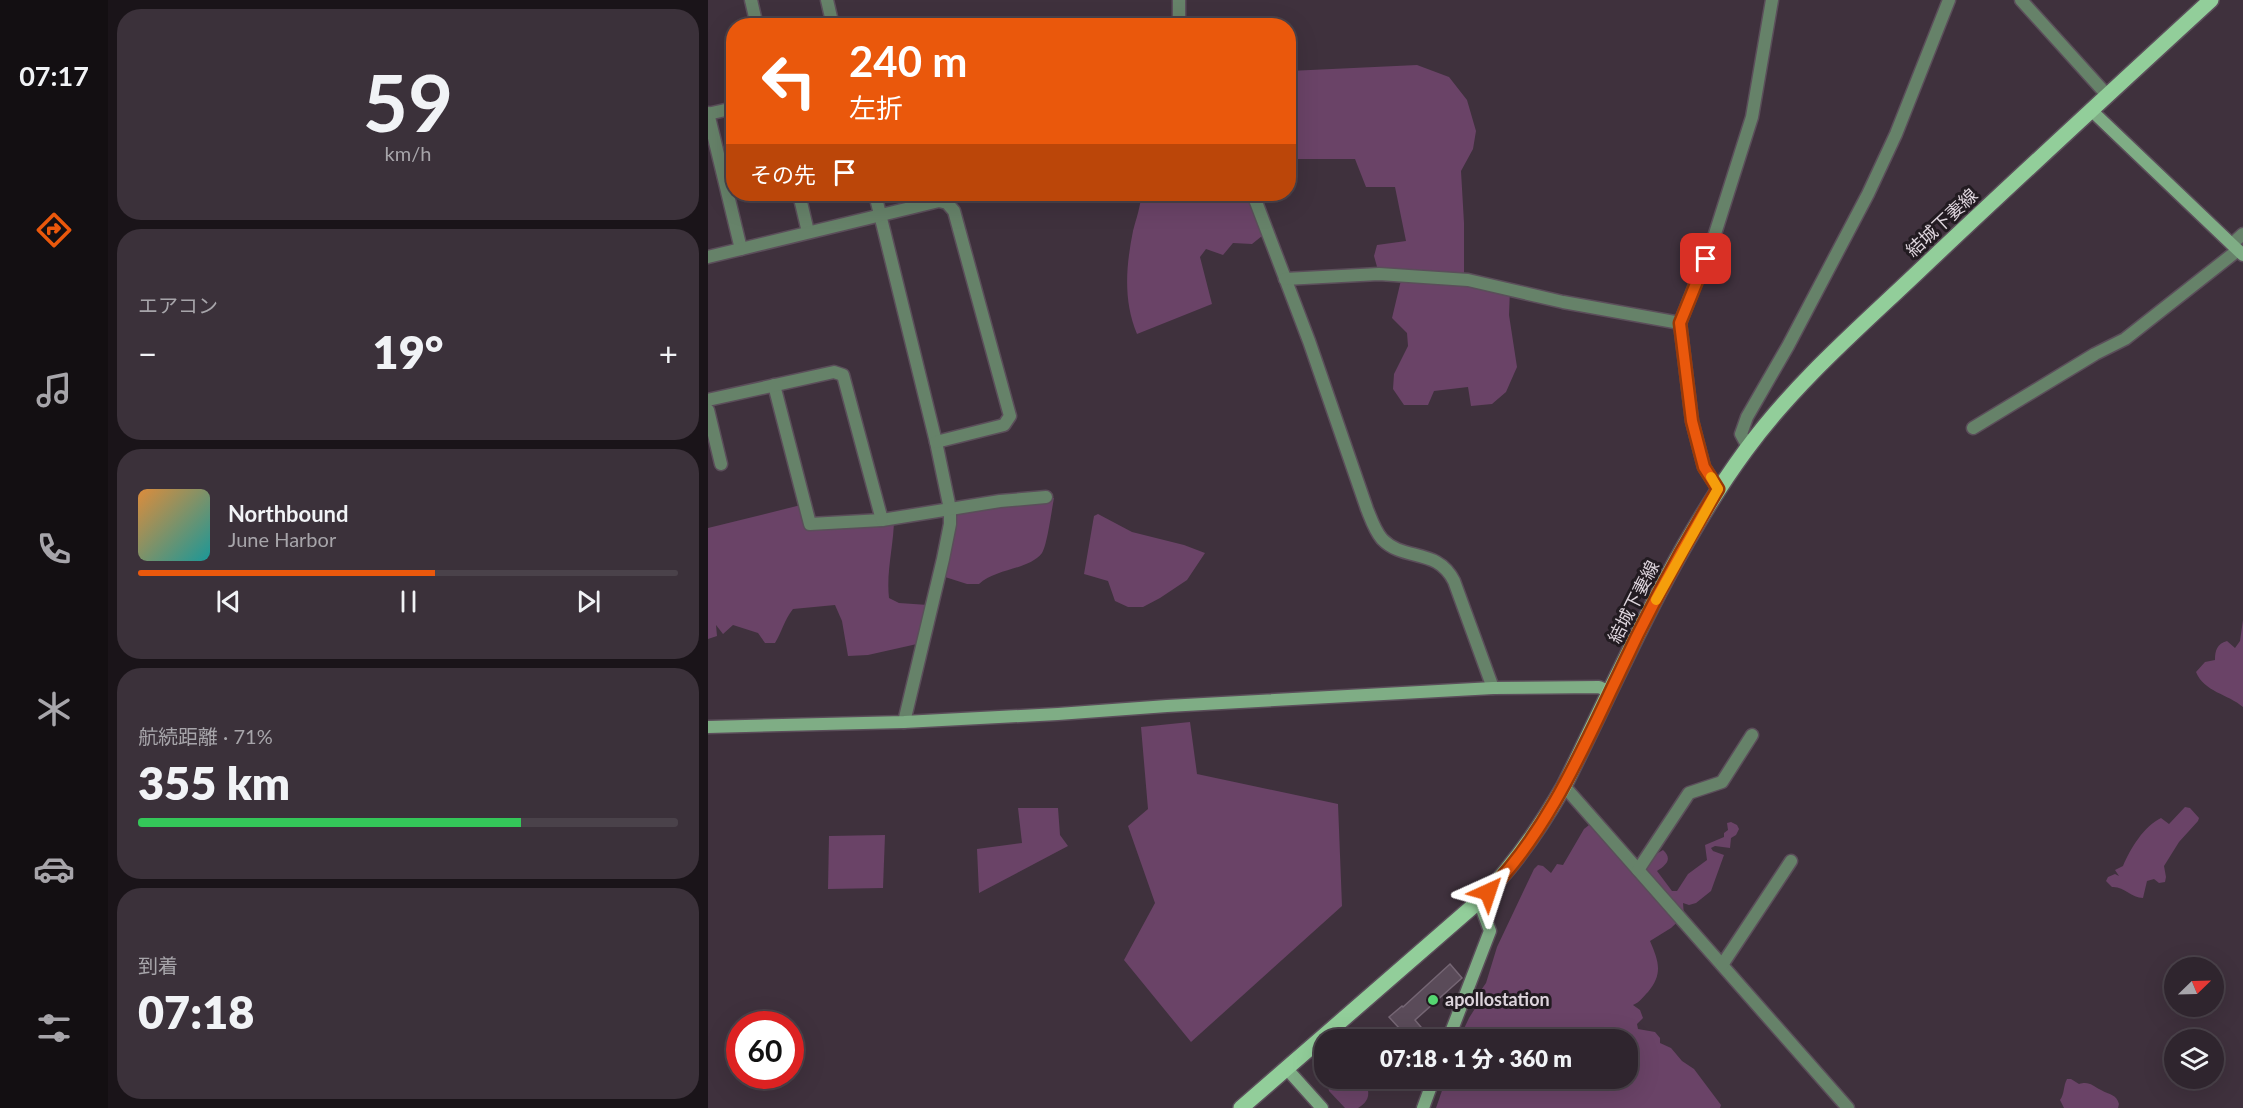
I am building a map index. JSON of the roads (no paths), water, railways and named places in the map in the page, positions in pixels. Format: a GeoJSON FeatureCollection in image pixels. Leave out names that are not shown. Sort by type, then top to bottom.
{"type":"FeatureCollection","features":[{"type":"Feature","properties":{"kind":"main road","name":"結城下妻線"},"geometry":{"type":"LineString","coordinates":[[1241,1108],[1479,901],[1497,883],[1528,844],[1564,786],[1674,564],[1718,489],[1748,447],[1795,392],[1848,339],[2091,110],[2211,0]]}},
{"type":"Feature","properties":{"kind":"street"},"geometry":{"type":"LineString","coordinates":[[751,0],[755,18]]}},
{"type":"Feature","properties":{"kind":"street"},"geometry":{"type":"LineString","coordinates":[[827,0],[831,18]]}},
{"type":"Feature","properties":{"kind":"street"},"geometry":{"type":"LineString","coordinates":[[1179,0],[1179,18]]}},
{"type":"Feature","properties":{"kind":"street"},"geometry":{"type":"LineString","coordinates":[[1718,489],[1704,467],[1692,421],[1680,323],[1714,237],[1752,117],[1772,0]]}},
{"type":"Feature","properties":{"kind":"street"},"geometry":{"type":"LineString","coordinates":[[1748,447],[1740,434],[1868,194],[1896,134],[1949,0]]}},
{"type":"Feature","properties":{"kind":"street"},"geometry":{"type":"LineString","coordinates":[[2021,0],[2107,95]]}},
{"type":"Feature","properties":{"kind":"street"},"geometry":{"type":"LineString","coordinates":[[726,110],[708,114],[726,188]]}},
{"type":"Feature","properties":{"kind":"street"},"geometry":{"type":"LineString","coordinates":[[2091,110],[2238,250]]}},
{"type":"Feature","properties":{"kind":"street"},"geometry":{"type":"LineString","coordinates":[[729,201],[741,249]]}},
{"type":"Feature","properties":{"kind":"street"},"geometry":{"type":"LineString","coordinates":[[801,201],[808,232]]}},
{"type":"Feature","properties":{"kind":"street"},"geometry":{"type":"LineString","coordinates":[[877,201],[936,442],[950,509],[950,524],[943,559],[904,722]]}},
{"type":"Feature","properties":{"kind":"street"},"geometry":{"type":"LineString","coordinates":[[708,257],[880,214],[939,201],[947,203],[954,211],[1010,416],[1004,425],[936,442]]}},
{"type":"Feature","properties":{"kind":"street"},"geometry":{"type":"LineString","coordinates":[[1256,201],[1309,341],[1367,510],[1377,532],[1386,543],[1394,548],[1439,562],[1446,568],[1454,581],[1493,688]]}},
{"type":"Feature","properties":{"kind":"street"},"geometry":{"type":"LineString","coordinates":[[1973,428],[2094,354],[2126,339],[2238,250],[2243,234]]}},
{"type":"Feature","properties":{"kind":"street"},"geometry":{"type":"LineString","coordinates":[[1285,279],[1379,273],[1468,280],[1563,302],[1680,323]]}},
{"type":"Feature","properties":{"kind":"street"},"geometry":{"type":"LineString","coordinates":[[708,400],[834,372],[843,375],[882,520]]}},
{"type":"Feature","properties":{"kind":"street"},"geometry":{"type":"LineString","coordinates":[[774,385],[810,525],[882,520],[1000,501],[1046,497]]}},
{"type":"Feature","properties":{"kind":"street"},"geometry":{"type":"LineString","coordinates":[[708,410],[721,464]]}},
{"type":"Feature","properties":{"kind":"street"},"geometry":{"type":"LineString","coordinates":[[708,727],[904,722],[1493,688],[1599,687],[1610,692]]}},
{"type":"Feature","properties":{"kind":"street"},"geometry":{"type":"LineString","coordinates":[[1638,870],[1689,793],[1722,782],[1752,735]]}},
{"type":"Feature","properties":{"kind":"street"},"geometry":{"type":"LineString","coordinates":[[1564,786],[1848,1108]]}},
{"type":"Feature","properties":{"kind":"street"},"geometry":{"type":"LineString","coordinates":[[1722,964],[1791,861]]}},
{"type":"Feature","properties":{"kind":"street"},"geometry":{"type":"LineString","coordinates":[[1452,1029],[1490,931],[1479,901]]}},
{"type":"Feature","properties":{"kind":"street"},"geometry":{"type":"LineString","coordinates":[[1287,1069],[1322,1108]]}},
{"type":"Feature","properties":{"kind":"street"},"geometry":{"type":"LineString","coordinates":[[1423,1108],[1430,1089]]}},
{"type":"Feature","properties":{"kind":"place","name":"apollostation"},"geometry":{"type":"Point","coordinates":[1433,1000]}}]}
